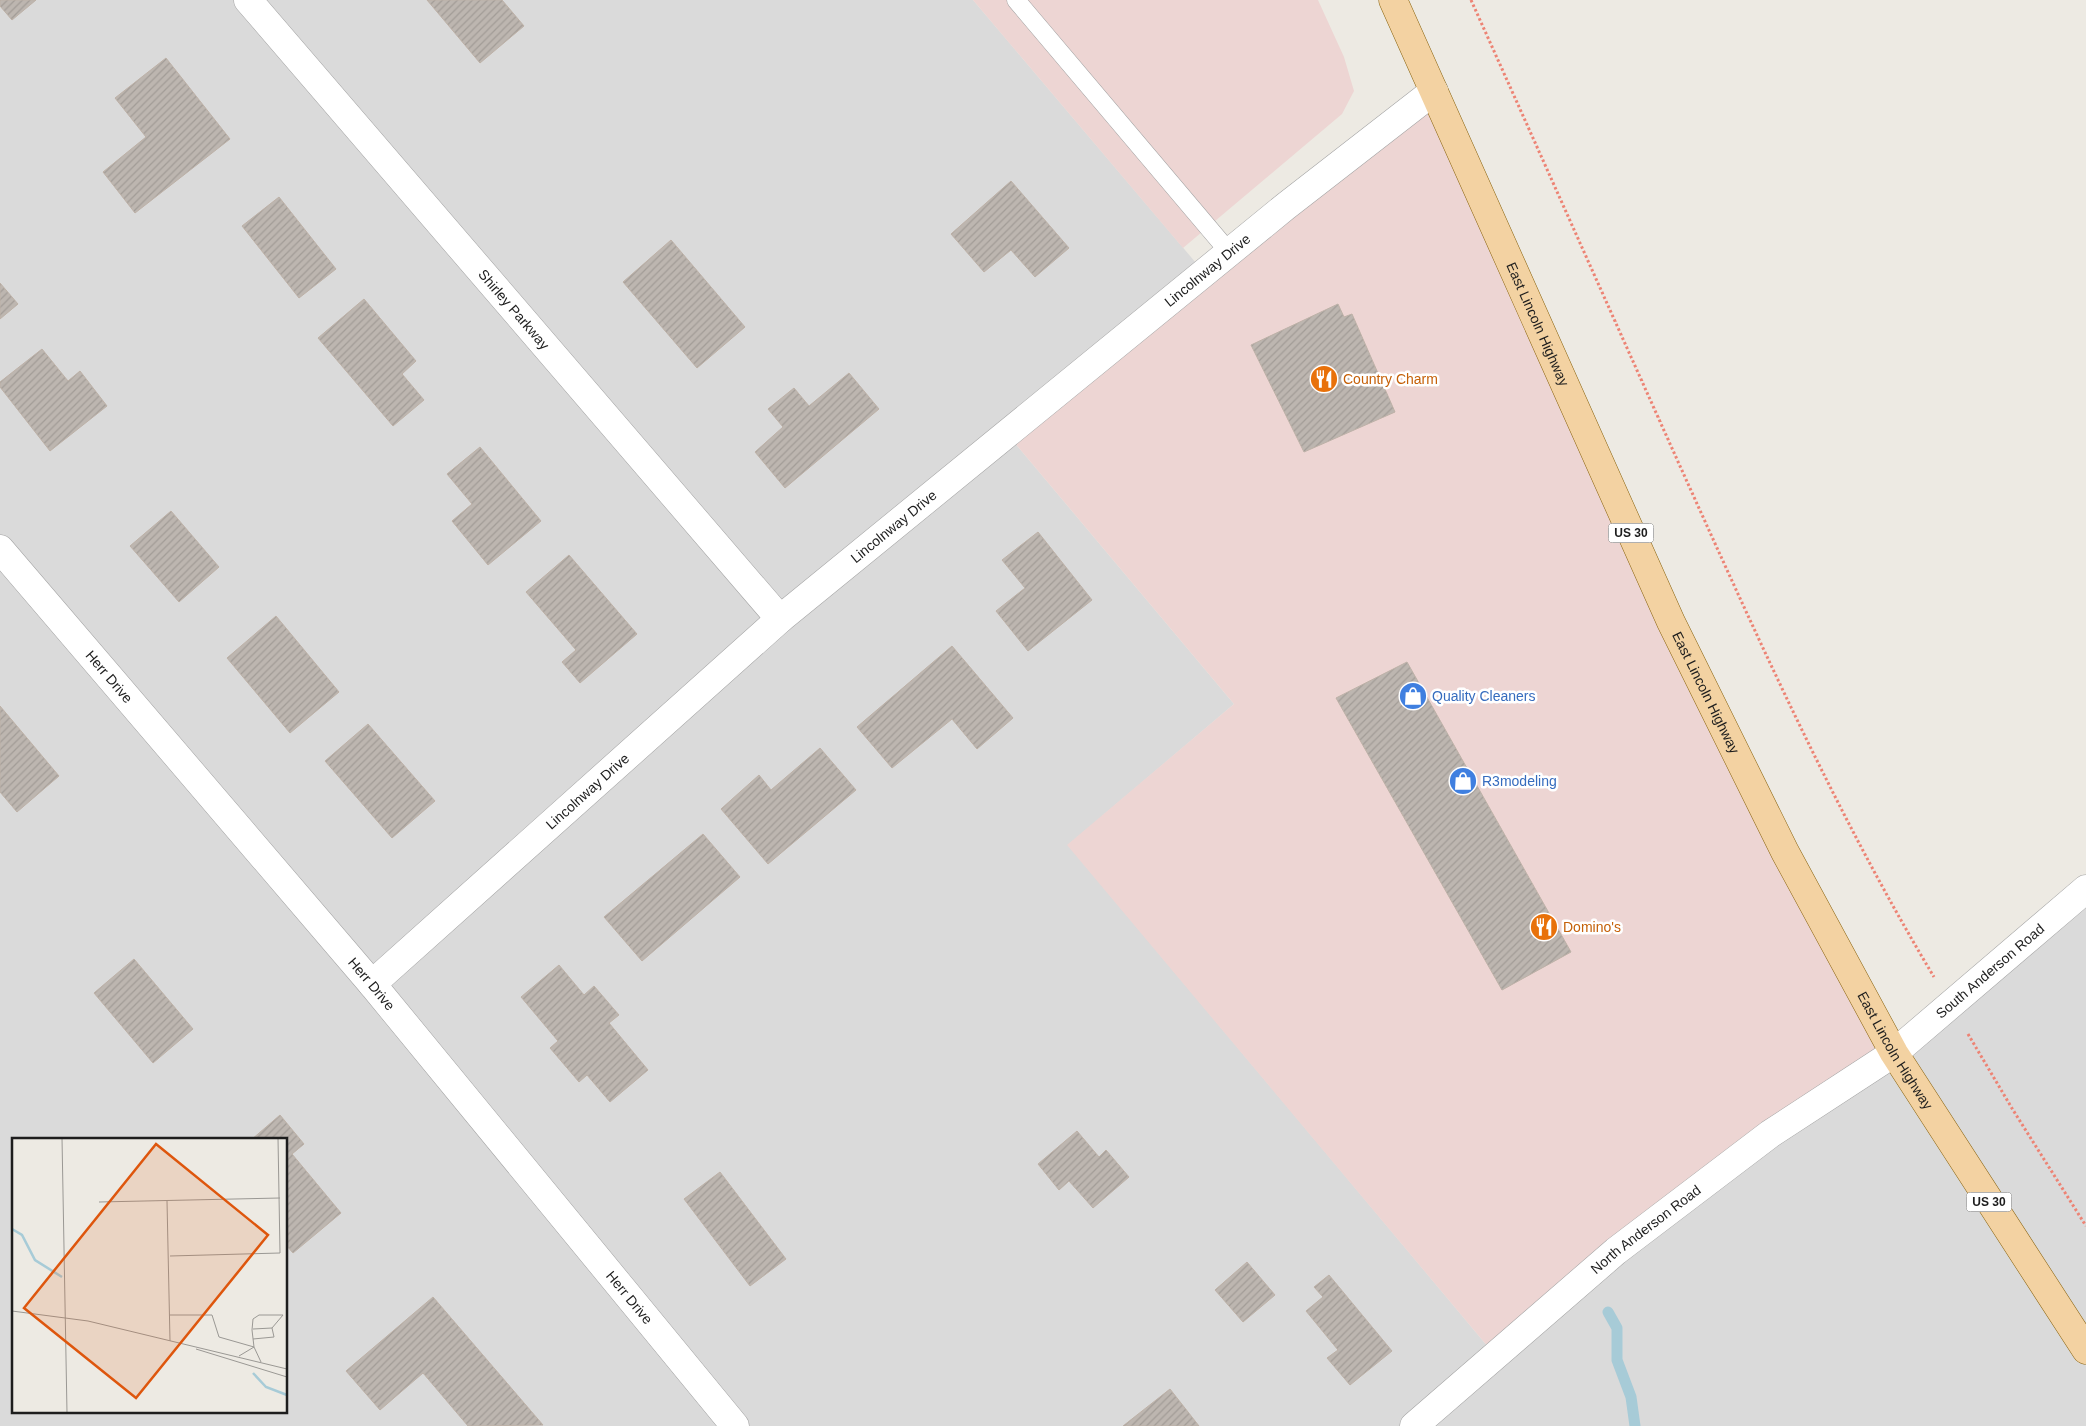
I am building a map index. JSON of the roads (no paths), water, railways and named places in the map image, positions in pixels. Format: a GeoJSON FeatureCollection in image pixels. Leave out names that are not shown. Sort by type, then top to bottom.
{"type":"FeatureCollection","features":[{"type":"Feature","properties":{"kind":"main road","name":"East Lincoln Highway"},"geometry":{"type":"LineString","coordinates":[[1393,0],[1671,622],[1785,852],[1894,1053],[2086,1350]]}},
{"type":"Feature","properties":{"kind":"street","name":"Shirley Parkway"},"geometry":{"type":"LineString","coordinates":[[248,0],[780,619]]}},
{"type":"Feature","properties":{"kind":"street","name":"Lincolnway Drive"},"geometry":{"type":"LineString","coordinates":[[372,984],[780,619],[1229,252],[1434,91]]}},
{"type":"Feature","properties":{"kind":"street","name":"Herr Drive"},"geometry":{"type":"LineString","coordinates":[[0,548],[372,984],[735,1426]]}},
{"type":"Feature","properties":{"kind":"street","name":"South Anderson Road"},"geometry":{"type":"LineString","coordinates":[[1894,1053],[2086,889]]}},
{"type":"Feature","properties":{"kind":"street","name":"North Anderson Road"},"geometry":{"type":"LineString","coordinates":[[1414,1426],[1616,1251],[1770,1134],[1894,1053]]}},
{"type":"Feature","properties":{"kind":"lane"},"geometry":{"type":"LineString","coordinates":[[1016,0],[1229,252]]}},
{"type":"Feature","properties":{"kind":"waterway"},"geometry":{"type":"LineString","coordinates":[[1608,1312],[1617,1328],[1617,1360],[1631,1397],[1635,1426]]}},
{"type":"Feature","properties":{"kind":"place","name":"Country Charm"},"geometry":{"type":"Point","coordinates":[1324,379]}},
{"type":"Feature","properties":{"kind":"place","name":"Quality Cleaners"},"geometry":{"type":"Point","coordinates":[1413,696]}},
{"type":"Feature","properties":{"kind":"place","name":"R3modeling"},"geometry":{"type":"Point","coordinates":[1463,781]}},
{"type":"Feature","properties":{"kind":"place","name":"Domino's"},"geometry":{"type":"Point","coordinates":[1544,927]}}]}
